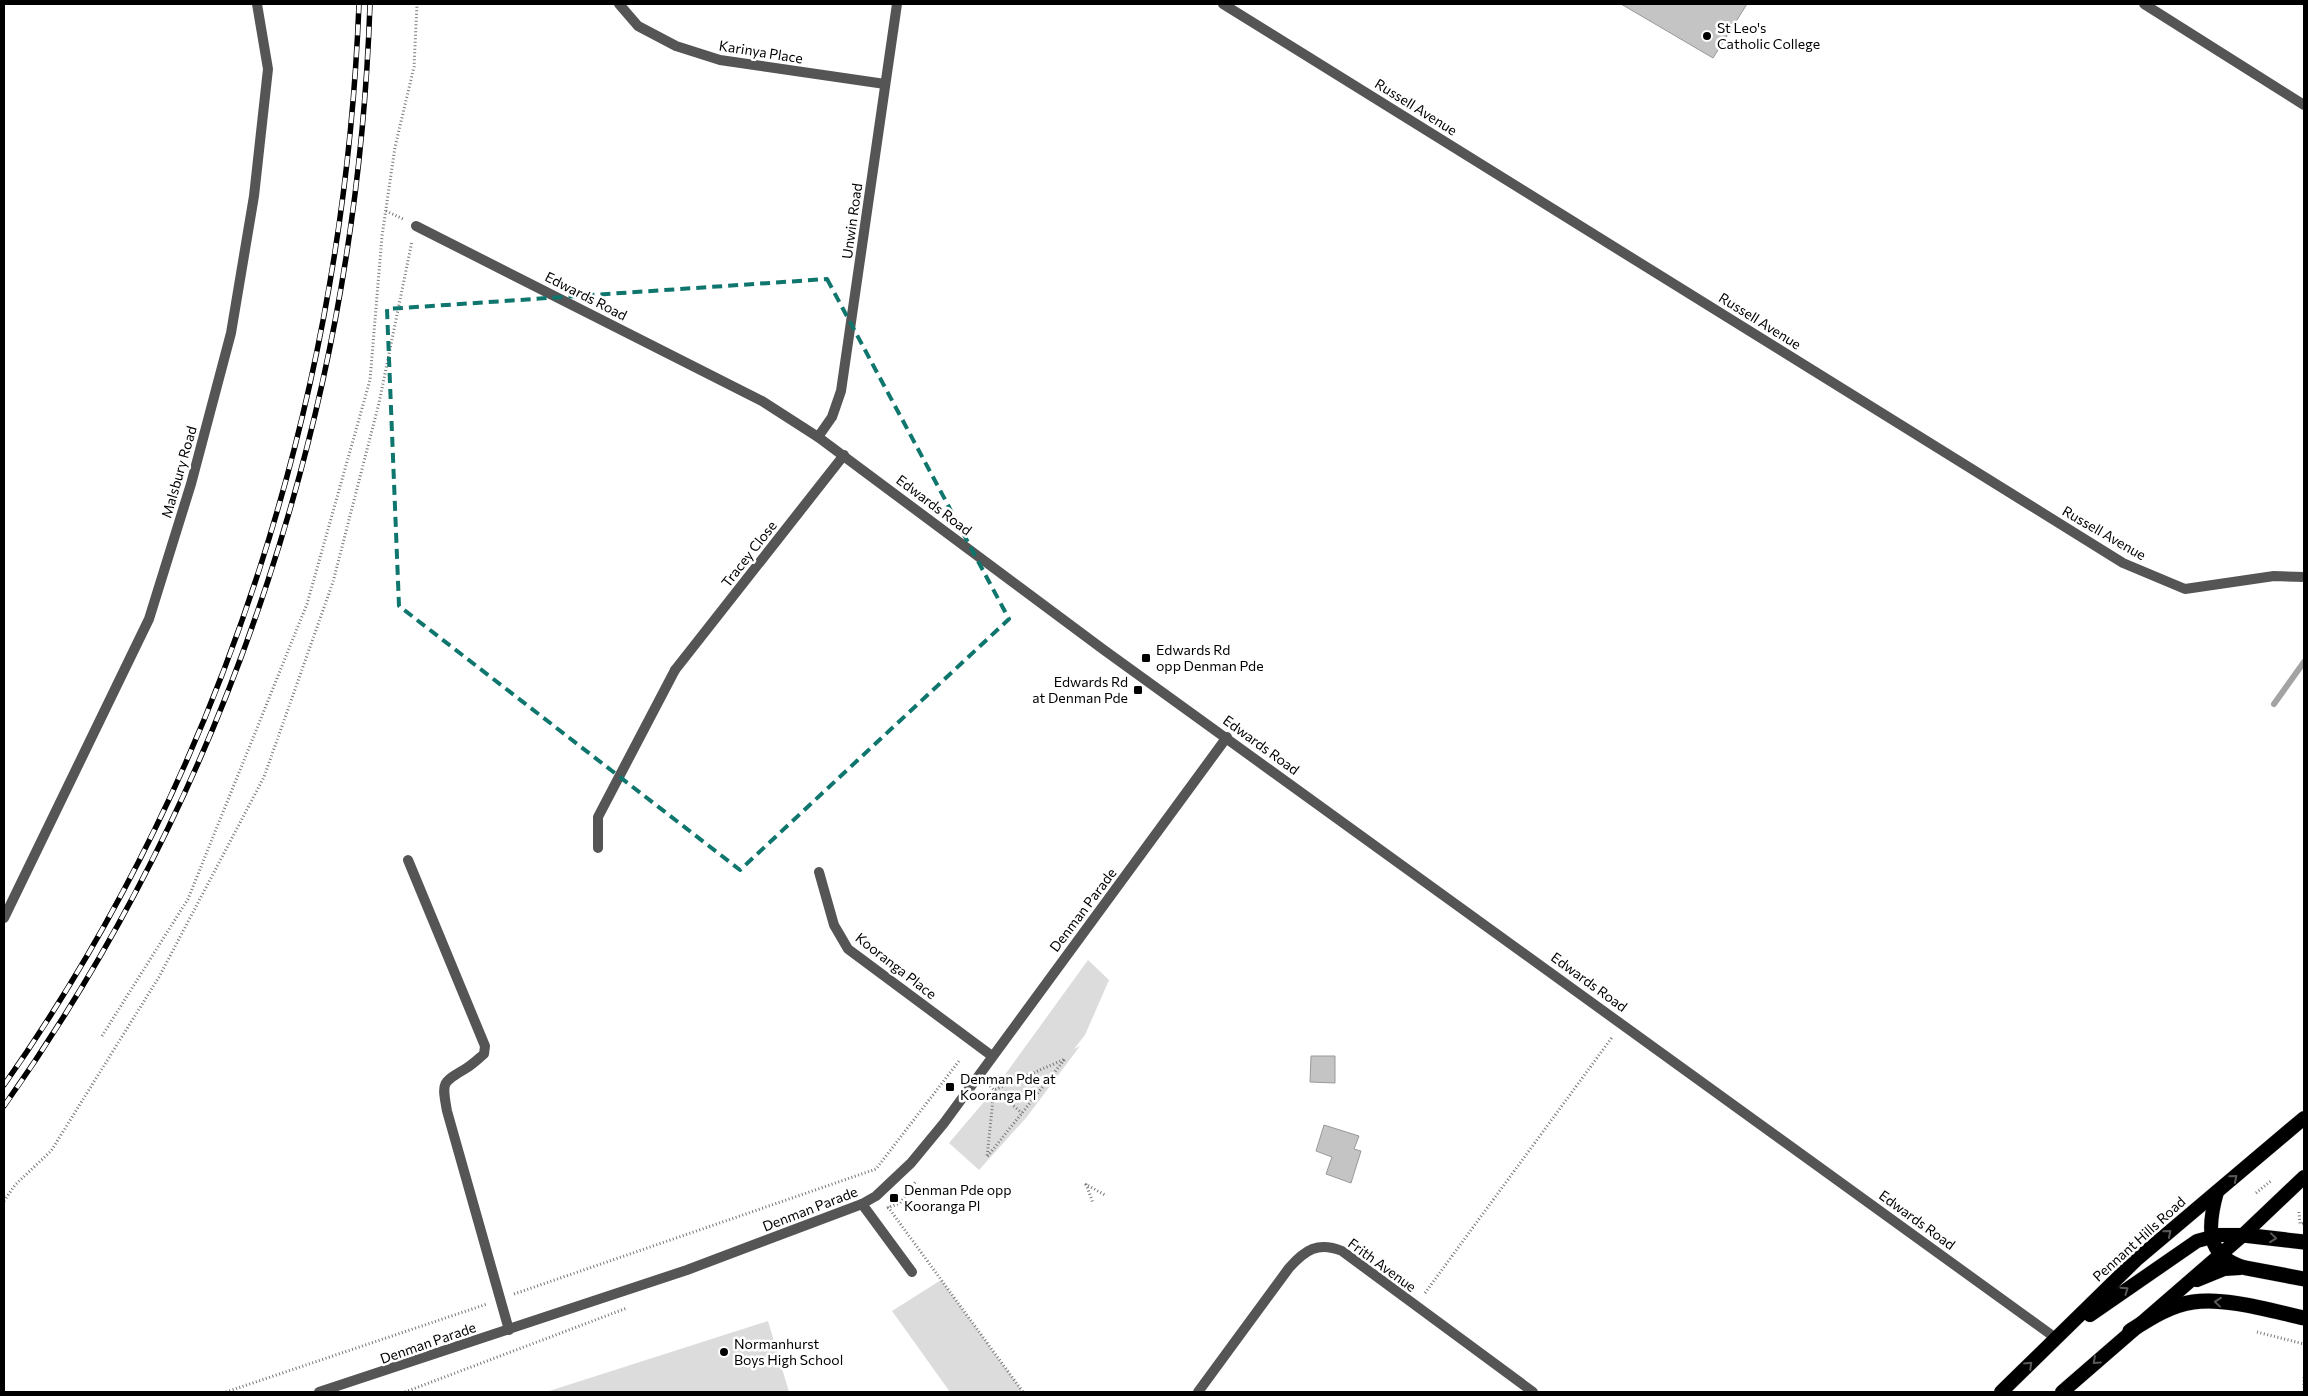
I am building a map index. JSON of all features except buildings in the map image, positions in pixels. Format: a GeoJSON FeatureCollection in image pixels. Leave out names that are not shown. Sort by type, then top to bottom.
{"type":"FeatureCollection","features":[{"type":"Feature","properties":{"kind":"highway","name":"Pennant Hills Road"},"geometry":{"type":"LineString","coordinates":[[2001,1392],[2136,1260],[2304,1118]]}},
{"type":"Feature","properties":{"kind":"highway"},"geometry":{"type":"LineString","coordinates":[[2062,1392],[2242,1235],[2304,1177]]}},
{"type":"Feature","properties":{"kind":"highway"},"geometry":{"type":"LineString","coordinates":[[2217,1192],[2211,1218],[2211,1237],[2212,1243],[2220,1254],[2231,1262],[2246,1268],[2304,1279]]}},
{"type":"Feature","properties":{"kind":"highway"},"geometry":{"type":"LineString","coordinates":[[2057,1339],[2187,1247],[2211,1237],[2242,1235],[2304,1242]]}},
{"type":"Feature","properties":{"kind":"highway"},"geometry":{"type":"LineString","coordinates":[[2179,1289],[2224,1269],[2246,1268]]}},
{"type":"Feature","properties":{"kind":"highway"},"geometry":{"type":"LineString","coordinates":[[2130,1331],[2160,1314],[2193,1302],[2215,1302],[2304,1318]]}},
{"type":"Feature","properties":{"kind":"street","name":"Malsbury Road"},"geometry":{"type":"LineString","coordinates":[[4,918],[149,619],[190,484],[231,333],[254,196],[268,69],[258,4]]}},
{"type":"Feature","properties":{"kind":"street","name":"Karinya Place"},"geometry":{"type":"LineString","coordinates":[[619,4],[638,26],[676,46],[720,60],[885,84]]}},
{"type":"Feature","properties":{"kind":"street","name":"Unwin Road"},"geometry":{"type":"LineString","coordinates":[[818,437],[832,417],[841,391],[897,4]]}},
{"type":"Feature","properties":{"kind":"street","name":"Russell Avenue"},"geometry":{"type":"LineString","coordinates":[[1223,4],[2123,563],[2185,589],[2274,576],[2304,577]]}},
{"type":"Feature","properties":{"kind":"street"},"geometry":{"type":"LineString","coordinates":[[2144,4],[2304,105]]}},
{"type":"Feature","properties":{"kind":"street","name":"Edwards Road"},"geometry":{"type":"LineString","coordinates":[[416,226],[762,401],[818,437],[1104,650],[1227,737],[2057,1339]]}},
{"type":"Feature","properties":{"kind":"street","name":"Tracey Close"},"geometry":{"type":"LineString","coordinates":[[598,848],[598,817],[675,670],[844,455]]}},
{"type":"Feature","properties":{"kind":"street","name":"Denman Parade"},"geometry":{"type":"LineString","coordinates":[[319,1392],[687,1270],[862,1204],[876,1196],[911,1164],[944,1123],[1227,737]]}},
{"type":"Feature","properties":{"kind":"street"},"geometry":{"type":"LineString","coordinates":[[408,860],[485,1046],[484,1054],[466,1068],[448,1078],[444,1088],[447,1111],[509,1330]]}},
{"type":"Feature","properties":{"kind":"street","name":"Kooranga Place"},"geometry":{"type":"LineString","coordinates":[[819,872],[834,925],[848,950],[992,1056]]}},
{"type":"Feature","properties":{"kind":"street"},"geometry":{"type":"LineString","coordinates":[[862,1204],[912,1272]]}},
{"type":"Feature","properties":{"kind":"street","name":"Frith Avenue"},"geometry":{"type":"LineString","coordinates":[[1198,1392],[1289,1268],[1305,1252],[1330,1246],[1342,1251],[1533,1392]]}},
{"type":"Feature","properties":{"kind":"path"},"geometry":{"type":"LineString","coordinates":[[102,1036],[188,899],[307,604],[370,380],[382,236],[395,147],[414,67],[418,4]]}},
{"type":"Feature","properties":{"kind":"path"},"geometry":{"type":"LineString","coordinates":[[4,1201],[15,1185],[51,1152],[154,986],[264,777],[333,582],[379,403],[405,270],[416,226]]}},
{"type":"Feature","properties":{"kind":"path"},"geometry":{"type":"LineString","coordinates":[[1416,1306],[1622,1024]]}},
{"type":"Feature","properties":{"kind":"path"},"geometry":{"type":"LineString","coordinates":[[1065,1059],[987,1157],[994,1090],[1065,1059]]}},
{"type":"Feature","properties":{"kind":"path"},"geometry":{"type":"LineString","coordinates":[[226,1392],[876,1169],[959,1062]]}},
{"type":"Feature","properties":{"kind":"path"},"geometry":{"type":"LineString","coordinates":[[994,1090],[1022,1113]]}},
{"type":"Feature","properties":{"kind":"path"},"geometry":{"type":"LineString","coordinates":[[2256,1193],[2272,1180]]}},
{"type":"Feature","properties":{"kind":"path"},"geometry":{"type":"LineString","coordinates":[[1093,1203],[1085,1184],[1105,1195]]}},
{"type":"Feature","properties":{"kind":"path"},"geometry":{"type":"LineString","coordinates":[[888,1207],[1023,1392]]}},
{"type":"Feature","properties":{"kind":"path"},"geometry":{"type":"LineString","coordinates":[[2299,1212],[2300,1224]]}},
{"type":"Feature","properties":{"kind":"path"},"geometry":{"type":"LineString","coordinates":[[2257,1332],[2304,1344]]}},
{"type":"Feature","properties":{"kind":"path"},"geometry":{"type":"LineString","coordinates":[[2304,1377],[2304,1388]]}},
{"type":"Feature","properties":{"kind":"highlighted area"},"geometry":{"type":"Polygon","coordinates":[[[827,279],[1009,619],[740,870],[399,606],[387,309],[827,279]]]}},
{"type":"Feature","properties":{"kind":"shaded area"},"geometry":{"type":"Polygon","coordinates":[[[1088,960],[1109,980],[1085,1035],[1074,1049],[1080,1046],[1026,1118],[979,1170],[949,1143],[994,1090],[1088,960]]]}},
{"type":"Feature","properties":{"kind":"shaded area"},"geometry":{"type":"Polygon","coordinates":[[[941,1280],[1023,1392],[950,1392],[892,1311],[941,1280]]]}},
{"type":"Feature","properties":{"kind":"shaded area"},"geometry":{"type":"Polygon","coordinates":[[[768,1321],[789,1392],[546,1392],[768,1321]]]}},
{"type":"Feature","properties":{"kind":"waterway"},"geometry":{"type":"LineString","coordinates":[[2274,704],[2304,662]]}},
{"type":"Feature","properties":{"kind":"railway"},"geometry":{"type":"LineString","coordinates":[[4,1085],[82,964],[151,837],[210,705],[259,570],[299,431],[328,290],[349,148],[359,4]]}},
{"type":"Feature","properties":{"kind":"railway"},"geometry":{"type":"LineString","coordinates":[[4,1106],[85,982],[156,853],[217,719],[268,582],[309,440],[339,297],[360,151],[370,4]]}},
{"type":"Feature","properties":{"kind":"place","name":"St Leo's Catholic College"},"geometry":{"type":"Point","coordinates":[1707,36]}},
{"type":"Feature","properties":{"kind":"place","name":"Edwards Rd opp Denman Pde"},"geometry":{"type":"Point","coordinates":[1146,658]}},
{"type":"Feature","properties":{"kind":"place","name":"Edwards Rd at Denman Pde"},"geometry":{"type":"Point","coordinates":[1138,690]}},
{"type":"Feature","properties":{"kind":"place","name":"Denman Pde at Kooranga Pl"},"geometry":{"type":"Point","coordinates":[950,1087]}},
{"type":"Feature","properties":{"kind":"place","name":"Denman Pde opp Kooranga Pl"},"geometry":{"type":"Point","coordinates":[894,1198]}},
{"type":"Feature","properties":{"kind":"place","name":"Normanhurst Boys High School"},"geometry":{"type":"Point","coordinates":[724,1352]}}]}
